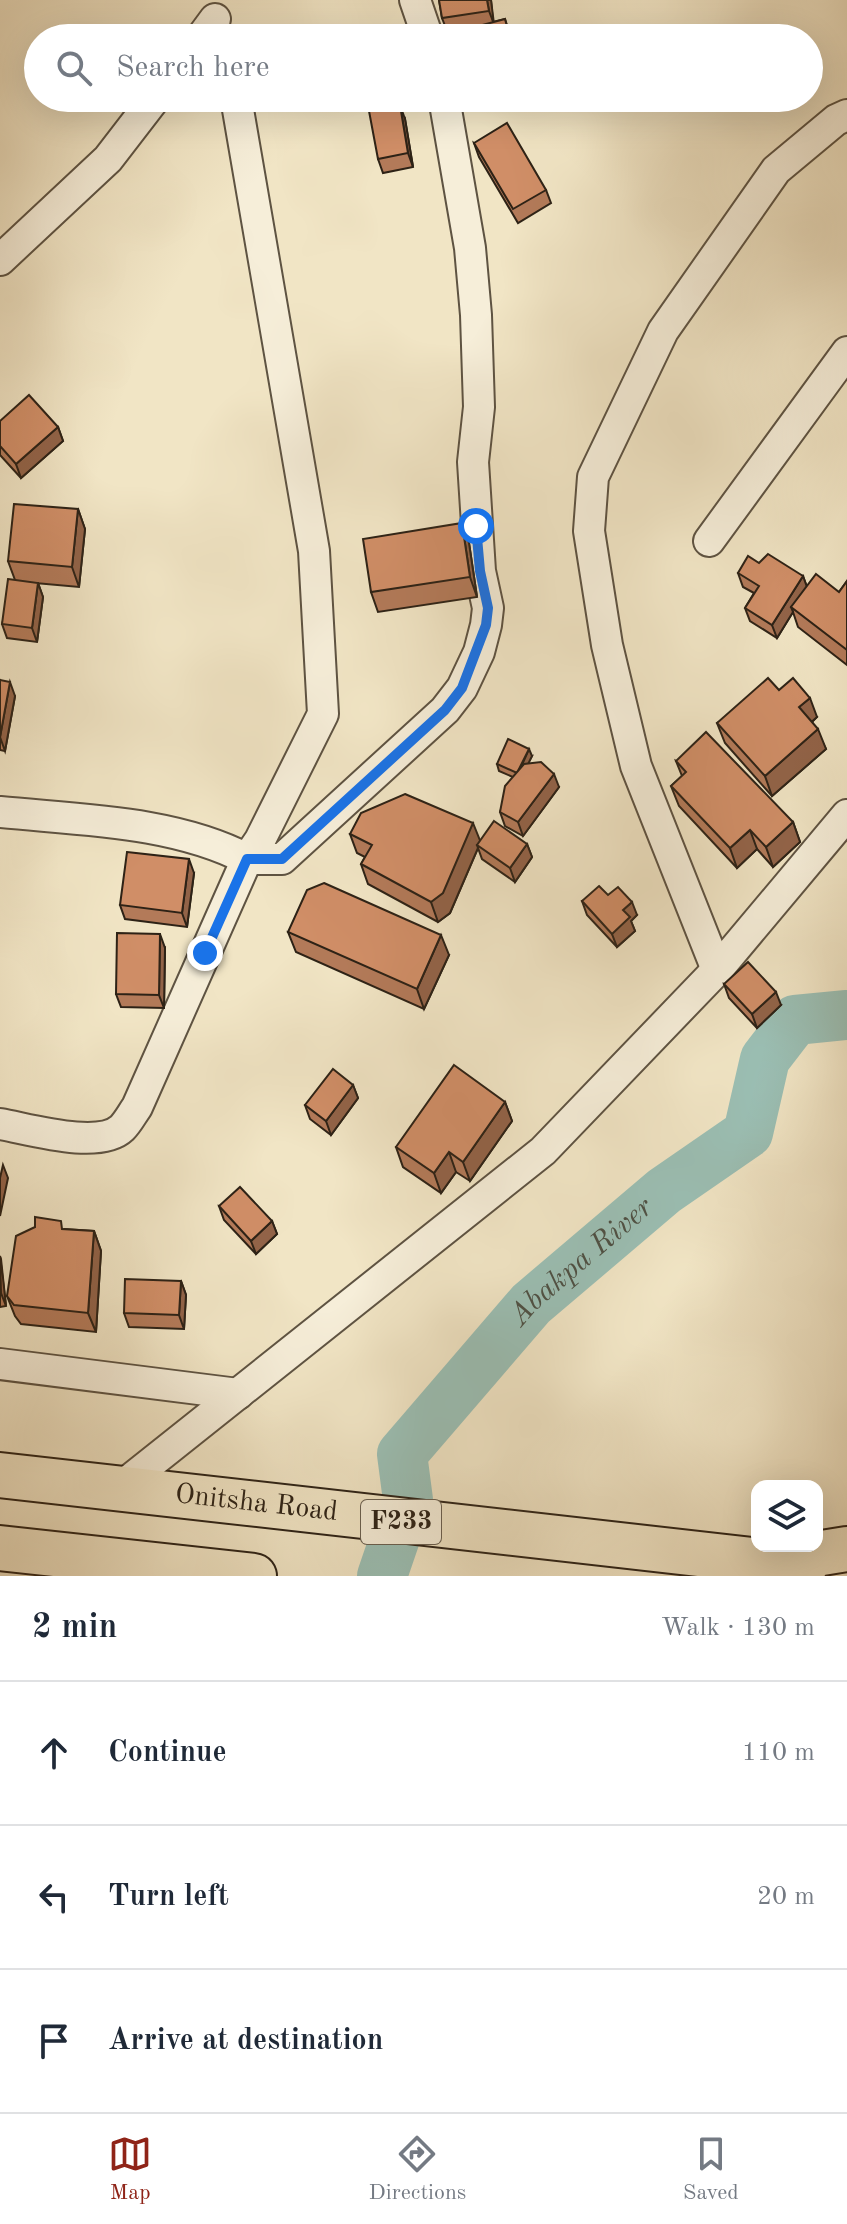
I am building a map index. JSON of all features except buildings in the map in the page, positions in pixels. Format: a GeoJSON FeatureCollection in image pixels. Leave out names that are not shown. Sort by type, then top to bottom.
{"type":"FeatureCollection","features":[{"type":"Feature","properties":{"kind":"main road","name":"Onitsha Road"},"geometry":{"type":"LineString","coordinates":[[0,1475],[847,1571]]}},
{"type":"Feature","properties":{"kind":"main road"},"geometry":{"type":"LineString","coordinates":[[0,1548],[254,1576]]}},
{"type":"Feature","properties":{"kind":"main road","name":"F233"},"geometry":{"type":"LineString","coordinates":[[766,1562],[847,1549]]}},
{"type":"Feature","properties":{"kind":"street"},"geometry":{"type":"LineString","coordinates":[[415,0],[423,24]]}},
{"type":"Feature","properties":{"kind":"street"},"geometry":{"type":"LineString","coordinates":[[0,260],[108,159],[144,112]]}},
{"type":"Feature","properties":{"kind":"street"},"geometry":{"type":"LineString","coordinates":[[0,1124],[72,1137],[96,1138],[121,1130],[137,1107],[247,859],[323,714],[314,551],[238,112]]}},
{"type":"Feature","properties":{"kind":"street"},"geometry":{"type":"LineString","coordinates":[[0,812],[126,824],[224,847],[247,859],[282,859],[445,710],[462,688],[486,625],[488,608],[480,571],[473,462],[479,407],[477,327],[470,248],[446,112]]}},
{"type":"Feature","properties":{"kind":"street"},"geometry":{"type":"LineString","coordinates":[[717,970],[636,766],[607,645],[589,531],[593,477],[663,331],[706,269],[776,170],[836,120],[847,115]]}},
{"type":"Feature","properties":{"kind":"street"},"geometry":{"type":"LineString","coordinates":[[709,541],[847,352]]}},
{"type":"Feature","properties":{"kind":"street"},"geometry":{"type":"LineString","coordinates":[[117,1490],[543,1151],[717,970],[847,815]]}},
{"type":"Feature","properties":{"kind":"street"},"geometry":{"type":"LineString","coordinates":[[0,1364],[238,1394]]}},
{"type":"Feature","properties":{"kind":"waterway","name":"Abakpa River"},"geometry":{"type":"LineString","coordinates":[[382,1576],[408,1500],[402,1454],[531,1304],[664,1191],[748,1133],[765,1059],[795,1020],[847,1015]]}},
{"type":"Feature","properties":{"kind":"route"},"geometry":{"type":"LineString","coordinates":[[205,953],[247,859],[282,859],[445,710],[462,688],[479,652],[488,608],[480,571],[476,526]]}}]}
